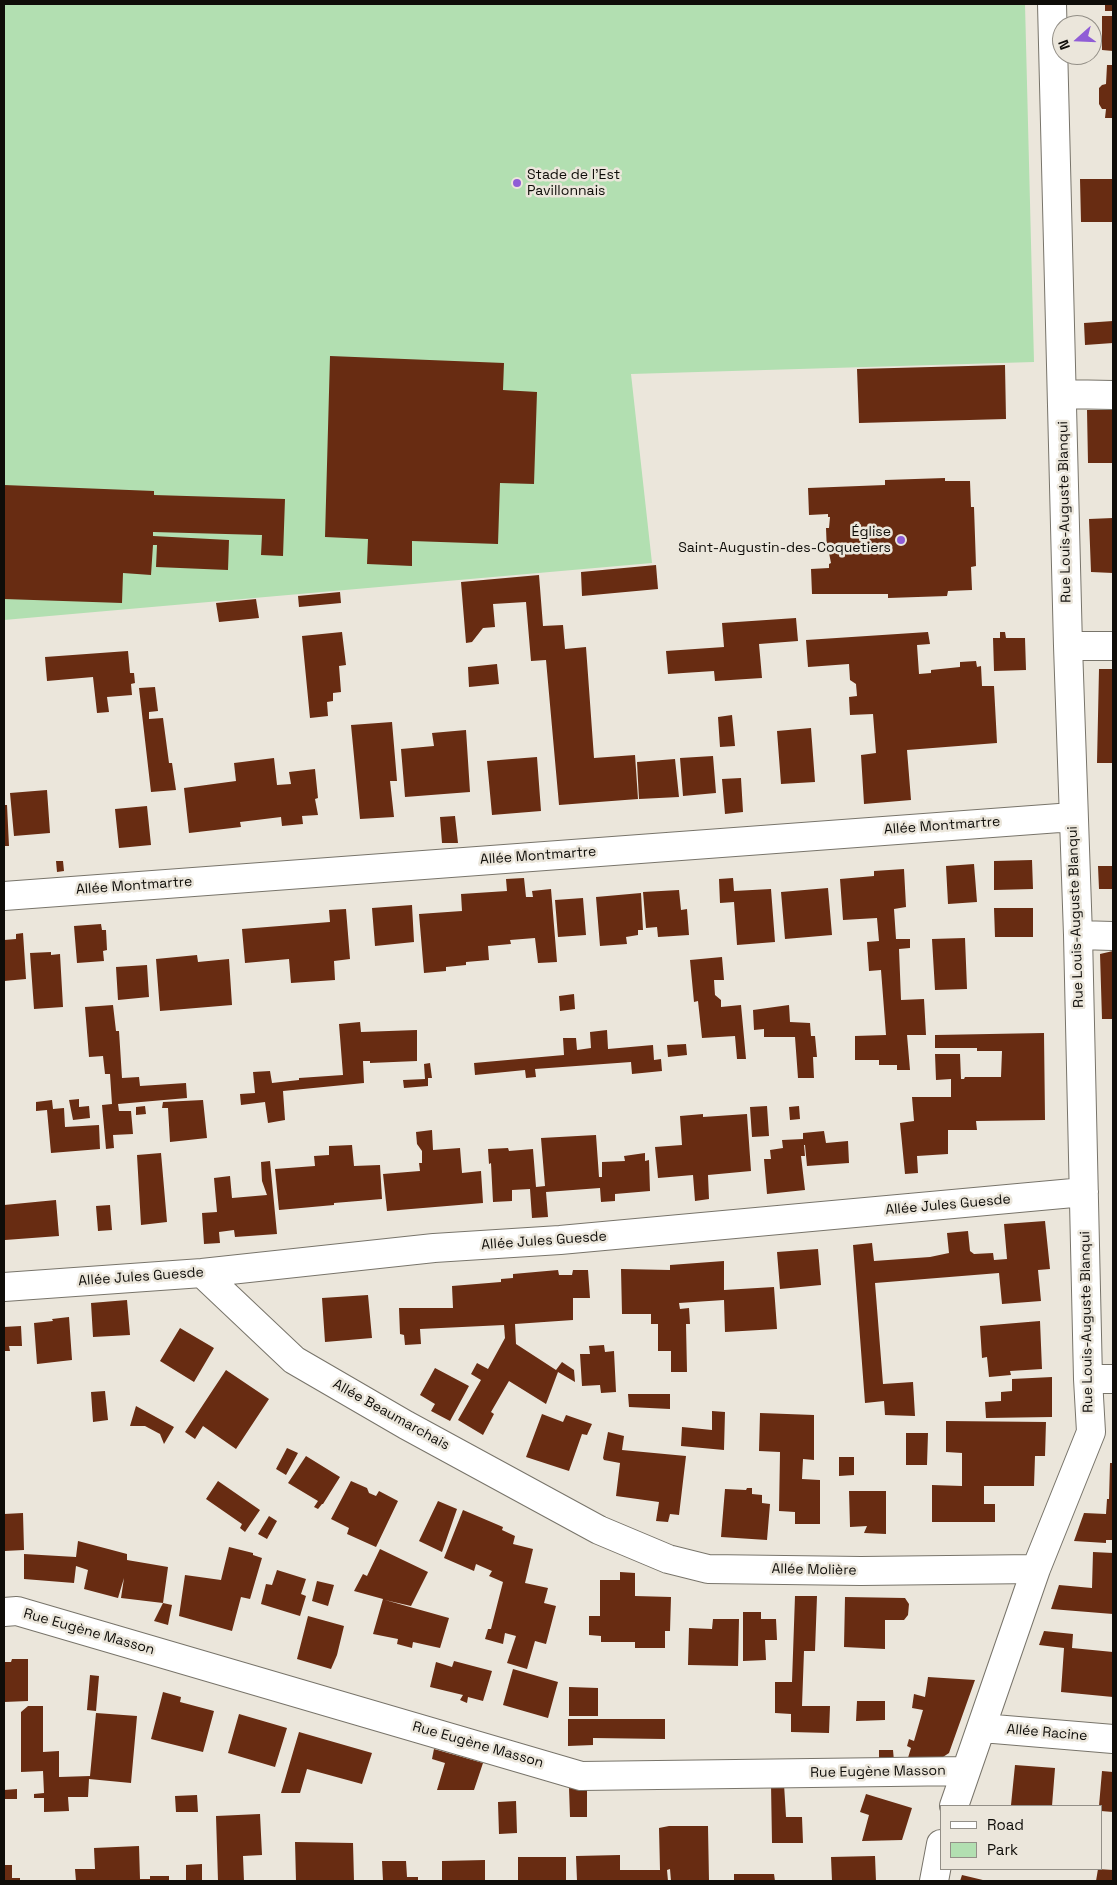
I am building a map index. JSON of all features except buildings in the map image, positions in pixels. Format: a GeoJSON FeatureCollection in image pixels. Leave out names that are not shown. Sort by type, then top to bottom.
{"type":"FeatureCollection","features":[{"type":"Feature","properties":{"kind":"street","name":"Rue Louis-Auguste Blanqui"},"geometry":{"type":"LineString","coordinates":[[954,1805],[1036,1569],[1091,1432],[1100,1379],[1084,1192],[1052,4]]}},
{"type":"Feature","properties":{"kind":"street"},"geometry":{"type":"LineString","coordinates":[[1062,394],[1113,395]]}},
{"type":"Feature","properties":{"kind":"street"},"geometry":{"type":"LineString","coordinates":[[1068,646],[1113,646]]}},
{"type":"Feature","properties":{"kind":"street","name":"Allée Montmartre"},"geometry":{"type":"LineString","coordinates":[[4,896],[1073,817]]}},
{"type":"Feature","properties":{"kind":"street"},"geometry":{"type":"LineString","coordinates":[[1078,935],[1113,936]]}},
{"type":"Feature","properties":{"kind":"street","name":"Allée Jules Guesde"},"geometry":{"type":"LineString","coordinates":[[4,1287],[202,1273],[434,1248],[560,1240],[1084,1192]]}},
{"type":"Feature","properties":{"kind":"street","name":"Allée Beaumarchais"},"geometry":{"type":"LineString","coordinates":[[202,1273],[294,1360],[406,1425],[599,1530]]}},
{"type":"Feature","properties":{"kind":"street","name":"Allée Molière"},"geometry":{"type":"LineString","coordinates":[[599,1530],[668,1559],[708,1569],[861,1571],[1036,1569]]}},
{"type":"Feature","properties":{"kind":"street","name":"Rue Eugène Masson"},"geometry":{"type":"LineString","coordinates":[[4,1612],[17,1612],[581,1776],[966,1771]]}},
{"type":"Feature","properties":{"kind":"street","name":"Allée Racine"},"geometry":{"type":"LineString","coordinates":[[982,1728],[1113,1739]]}},
{"type":"Feature","properties":{"kind":"street"},"geometry":{"type":"LineString","coordinates":[[934,1881],[940,1849]]}},
{"type":"Feature","properties":{"kind":"green space","name":"Stade de l'Est Pavillonnais"},"geometry":{"type":"Polygon","coordinates":[[[4,4],[1025,4],[1034,362],[631,374],[652,563],[4,620],[4,4]]]}},
{"type":"Feature","properties":{"kind":"place","name":"Stade de l'Est Pavillonnais"},"geometry":{"type":"Point","coordinates":[517,183]}},
{"type":"Feature","properties":{"kind":"place","name":"Église Saint-Augustin-des-Coquetiers"},"geometry":{"type":"Point","coordinates":[901,540]}}]}
